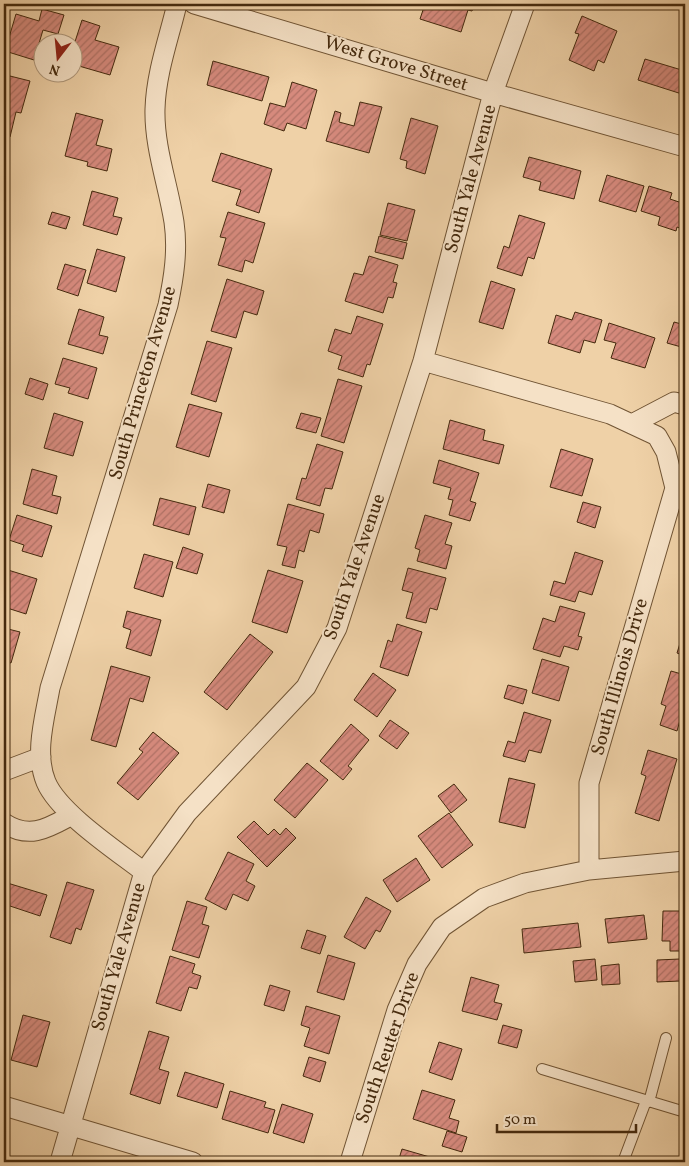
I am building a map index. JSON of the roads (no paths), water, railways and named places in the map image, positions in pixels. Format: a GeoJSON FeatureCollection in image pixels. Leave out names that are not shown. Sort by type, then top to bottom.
{"type":"FeatureCollection","features":[{"type":"Feature","properties":{"kind":"street","name":"South Princeton Avenue"},"geometry":{"type":"LineString","coordinates":[[144,872],[72,815],[46,782],[41,757],[42,735],[50,688],[168,305],[175,273],[176,244],[174,221],[160,157],[155,108],[159,80],[177,4]]}},
{"type":"Feature","properties":{"kind":"street","name":"West Grove Street"},"geometry":{"type":"LineString","coordinates":[[194,4],[493,93],[685,146]]}},
{"type":"Feature","properties":{"kind":"street","name":"South Yale Avenue"},"geometry":{"type":"LineString","coordinates":[[60,1162],[144,872],[187,813],[306,687],[338,628],[423,361],[493,93],[525,4]]}},
{"type":"Feature","properties":{"kind":"street","name":"South Illinois Drive"},"geometry":{"type":"LineString","coordinates":[[423,361],[610,414],[657,436],[680,485],[589,783],[589,870]]}},
{"type":"Feature","properties":{"kind":"street"},"geometry":{"type":"LineString","coordinates":[[632,424],[674,402],[685,405]]}},
{"type":"Feature","properties":{"kind":"street"},"geometry":{"type":"LineString","coordinates":[[4,771],[41,757]]}},
{"type":"Feature","properties":{"kind":"street"},"geometry":{"type":"LineString","coordinates":[[4,823],[16,831],[44,830],[72,815]]}},
{"type":"Feature","properties":{"kind":"street","name":"South Reuter Drive"},"geometry":{"type":"LineString","coordinates":[[350,1162],[397,1010],[416,964],[442,927],[484,898],[526,883],[589,870],[685,862]]}},
{"type":"Feature","properties":{"kind":"street"},"geometry":{"type":"LineString","coordinates":[[4,1106],[193,1162]]}},
{"type":"Feature","properties":{"kind":"lane"},"geometry":{"type":"LineString","coordinates":[[623,1162],[647,1101],[666,1038]]}},
{"type":"Feature","properties":{"kind":"lane"},"geometry":{"type":"LineString","coordinates":[[542,1069],[685,1112]]}}]}
